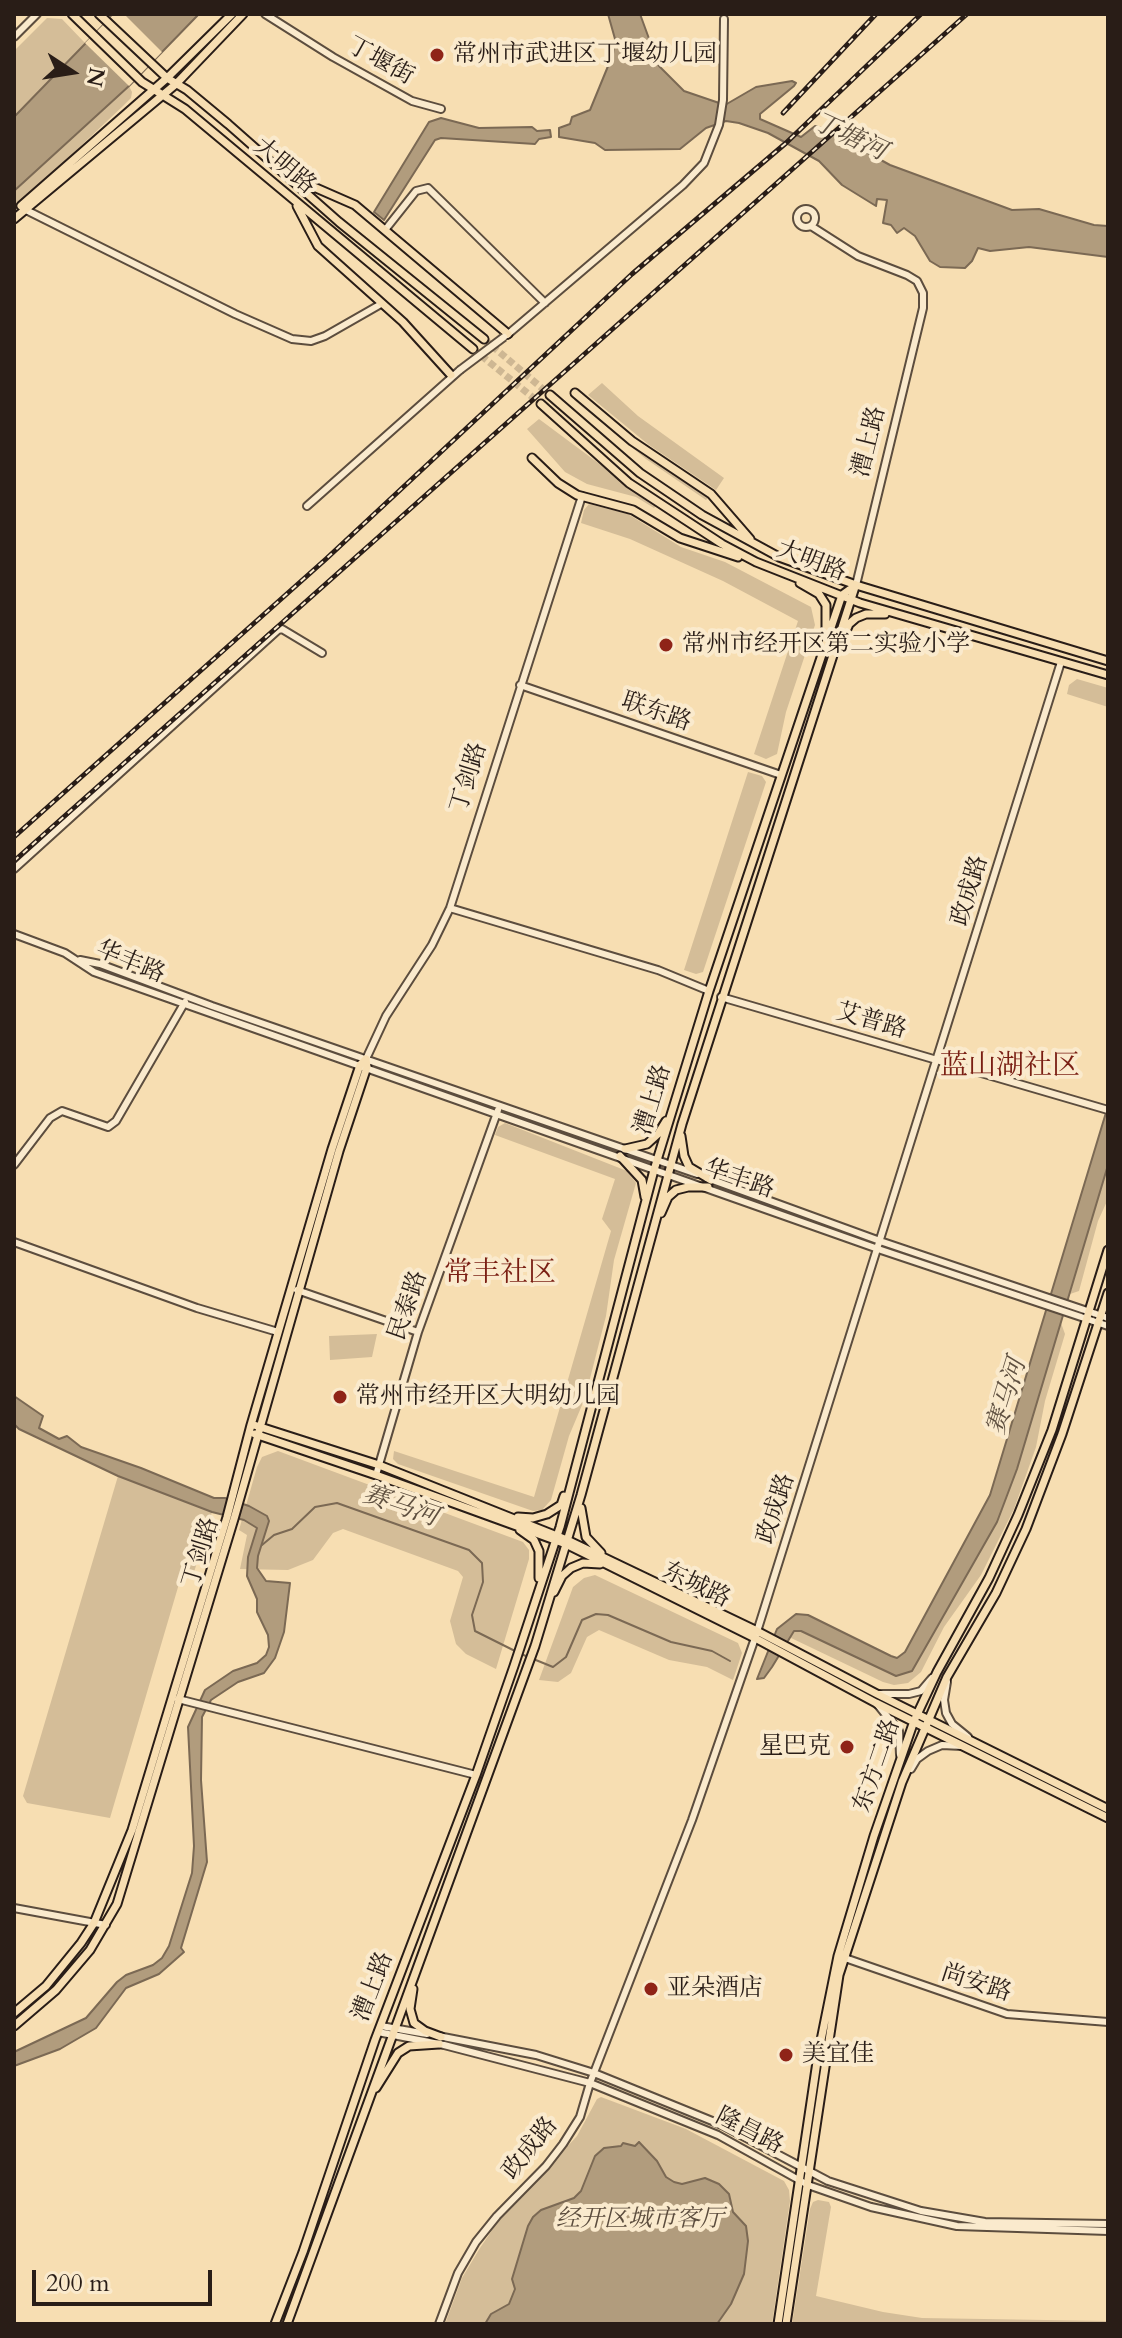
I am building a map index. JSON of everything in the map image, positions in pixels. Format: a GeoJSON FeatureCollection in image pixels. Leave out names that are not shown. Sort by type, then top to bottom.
{"type":"FeatureCollection","features":[{"type":"Feature","properties":{"kind":"main road","name":"大明路"},"geometry":{"type":"LineString","coordinates":[[72,14],[142,82],[185,109],[473,349]]}},
{"type":"Feature","properties":{"kind":"main road","name":"大明路"},"geometry":{"type":"LineString","coordinates":[[99,14],[167,78],[228,124],[484,339]]}},
{"type":"Feature","properties":{"kind":"main road"},"geometry":{"type":"LineString","coordinates":[[14,219],[23,207],[167,78],[232,14]]}},
{"type":"Feature","properties":{"kind":"main road"},"geometry":{"type":"LineString","coordinates":[[14,213],[176,84],[243,14]]}},
{"type":"Feature","properties":{"kind":"main road"},"geometry":{"type":"LineString","coordinates":[[285,175],[355,205],[506,335]]}},
{"type":"Feature","properties":{"kind":"main road"},"geometry":{"type":"LineString","coordinates":[[294,201],[318,246],[403,322],[451,375]]}},
{"type":"Feature","properties":{"kind":"main road"},"geometry":{"type":"LineString","coordinates":[[575,393],[632,441],[711,494],[754,543]]}},
{"type":"Feature","properties":{"kind":"main road","name":"大明路"},"geometry":{"type":"LineString","coordinates":[[550,395],[640,473],[702,515],[779,557],[856,585],[1108,661]]}},
{"type":"Feature","properties":{"kind":"main road","name":"大明路"},"geometry":{"type":"LineString","coordinates":[[541,404],[629,483],[722,544],[756,562],[850,599],[1108,675]]}},
{"type":"Feature","properties":{"kind":"main road"},"geometry":{"type":"LineString","coordinates":[[532,458],[558,483],[582,496],[633,510],[680,538],[756,562]]}},
{"type":"Feature","properties":{"kind":"main road"},"geometry":{"type":"LineString","coordinates":[[784,574],[819,594],[826,605],[828,619],[824,648]]}},
{"type":"Feature","properties":{"kind":"main road"},"geometry":{"type":"LineString","coordinates":[[842,595],[856,585]]}},
{"type":"Feature","properties":{"kind":"main road","name":"漕上路"},"geometry":{"type":"LineString","coordinates":[[287,2324],[535,1646],[581,1495],[682,1124],[856,585]]}},
{"type":"Feature","properties":{"kind":"main road","name":"漕上路"},"geometry":{"type":"LineString","coordinates":[[275,2324],[303,2252],[379,2029],[476,1775],[523,1640],[556,1538],[671,1112],[842,595]]}},
{"type":"Feature","properties":{"kind":"main road"},"geometry":{"type":"LineString","coordinates":[[825,678],[849,624],[856,618],[878,613],[907,617]]}},
{"type":"Feature","properties":{"kind":"main road","name":"丁剑路"},"geometry":{"type":"LineString","coordinates":[[254,1429],[364,1064]]}},
{"type":"Feature","properties":{"kind":"main road","name":"丁剑路"},"geometry":{"type":"LineString","coordinates":[[14,2013],[46,1986],[94,1923],[132,1830],[231,1518],[278,1332],[364,1064]]}},
{"type":"Feature","properties":{"kind":"main road"},"geometry":{"type":"LineString","coordinates":[[645,1205],[642,1180],[623,1152],[647,1144],[658,1134],[671,1112]]}},
{"type":"Feature","properties":{"kind":"main road"},"geometry":{"type":"LineString","coordinates":[[682,1124],[684,1156],[689,1167],[710,1184]]}},
{"type":"Feature","properties":{"kind":"main road"},"geometry":{"type":"LineString","coordinates":[[652,1233],[668,1197],[676,1190],[710,1184]]}},
{"type":"Feature","properties":{"kind":"main road","name":"东方二路"},"geometry":{"type":"LineString","coordinates":[[786,2324],[804,2182],[842,1957],[874,1836],[914,1721],[989,1578],[1052,1430],[1108,1250]]}},
{"type":"Feature","properties":{"kind":"main road","name":"东方二路"},"geometry":{"type":"LineString","coordinates":[[842,1957],[902,1782],[925,1727],[947,1677],[996,1593],[1026,1529],[1104,1320],[1108,1293]]}},
{"type":"Feature","properties":{"kind":"main road","name":"东城路"},"geometry":{"type":"LineString","coordinates":[[254,1429],[379,1465],[608,1559],[756,1634],[925,1727],[1108,1818]]}},
{"type":"Feature","properties":{"kind":"main road","name":"东城路"},"geometry":{"type":"LineString","coordinates":[[254,1429],[376,1475],[512,1520]]}},
{"type":"Feature","properties":{"kind":"main road"},"geometry":{"type":"LineString","coordinates":[[512,1520],[547,1514],[561,1505],[574,1472]]}},
{"type":"Feature","properties":{"kind":"main road"},"geometry":{"type":"LineString","coordinates":[[581,1495],[580,1516],[586,1537],[608,1559]]}},
{"type":"Feature","properties":{"kind":"main road"},"geometry":{"type":"LineString","coordinates":[[512,1520],[534,1540],[539,1551],[538,1589]]}},
{"type":"Feature","properties":{"kind":"main road","name":"东城路"},"geometry":{"type":"LineString","coordinates":[[566,1542],[613,1568],[756,1634]]}},
{"type":"Feature","properties":{"kind":"main road"},"geometry":{"type":"LineString","coordinates":[[543,1615],[562,1576],[571,1568],[594,1563],[613,1568]]}},
{"type":"Feature","properties":{"kind":"main road","name":"丁剑路"},"geometry":{"type":"LineString","coordinates":[[14,2026],[56,1990],[90,1950],[117,1904],[175,1698]]}},
{"type":"Feature","properties":{"kind":"main road","name":"东城路"},"geometry":{"type":"LineString","coordinates":[[876,1698],[918,1712],[1108,1809]]}},
{"type":"Feature","properties":{"kind":"main road"},"geometry":{"type":"LineString","coordinates":[[420,1961],[410,2009],[414,2023],[440,2040]]}},
{"type":"Feature","properties":{"kind":"main road"},"geometry":{"type":"LineString","coordinates":[[361,2119],[385,2070],[398,2053],[409,2046],[440,2040]]}},
{"type":"Feature","properties":{"kind":"main road","name":"东方二路"},"geometry":{"type":"LineString","coordinates":[[778,2324],[804,2182]]}},
{"type":"Feature","properties":{"kind":"street"},"geometry":{"type":"LineString","coordinates":[[14,37],[37,14]]}},
{"type":"Feature","properties":{"kind":"street","name":"丁堰街"},"geometry":{"type":"LineString","coordinates":[[265,14],[412,101],[441,109]]}},
{"type":"Feature","properties":{"kind":"street"},"geometry":{"type":"LineString","coordinates":[[307,506],[451,375],[545,303],[683,185],[704,163],[719,125],[723,100],[724,19]]}},
{"type":"Feature","properties":{"kind":"street"},"geometry":{"type":"LineString","coordinates":[[385,230],[416,191],[428,188],[545,303]]}},
{"type":"Feature","properties":{"kind":"street"},"geometry":{"type":"LineString","coordinates":[[23,207],[235,314],[292,339],[311,341],[325,336],[381,304]]}},
{"type":"Feature","properties":{"kind":"street","name":"漕上路"},"geometry":{"type":"LineString","coordinates":[[811,226],[858,256],[917,281],[923,293],[923,308],[856,585]]}},
{"type":"Feature","properties":{"kind":"street","name":"丁剑路"},"geometry":{"type":"LineString","coordinates":[[364,1064],[386,1016],[432,945],[450,908],[582,496]]}},
{"type":"Feature","properties":{"kind":"street"},"geometry":{"type":"LineString","coordinates":[[14,869],[278,630],[282,629],[322,653]]}},
{"type":"Feature","properties":{"kind":"street","name":"政成路"},"geometry":{"type":"LineString","coordinates":[[439,2324],[458,2273],[476,2242],[563,2144],[580,2117],[590,2083],[686,1834],[756,1634],[1061,662]]}},
{"type":"Feature","properties":{"kind":"street","name":"联东路"},"geometry":{"type":"LineString","coordinates":[[520,685],[781,775]]}},
{"type":"Feature","properties":{"kind":"street"},"geometry":{"type":"LineString","coordinates":[[450,908],[658,970],[709,991]]}},
{"type":"Feature","properties":{"kind":"street","name":"华丰路"},"geometry":{"type":"LineString","coordinates":[[14,934],[78,960],[94,972],[186,1000],[623,1152],[670,1164],[710,1184],[1043,1306],[1067,1314],[1104,1320]]}},
{"type":"Feature","properties":{"kind":"street","name":"艾普路"},"geometry":{"type":"LineString","coordinates":[[721,997],[1105,1109]]}},
{"type":"Feature","properties":{"kind":"street"},"geometry":{"type":"LineString","coordinates":[[14,1165],[50,1118],[62,1111],[108,1127],[116,1121],[186,1000]]}},
{"type":"Feature","properties":{"kind":"street","name":"民泰路"},"geometry":{"type":"LineString","coordinates":[[376,1475],[418,1332],[498,1110]]}},
{"type":"Feature","properties":{"kind":"street","name":"华丰路"},"geometry":{"type":"LineString","coordinates":[[623,1152],[654,1170],[710,1184]]}},
{"type":"Feature","properties":{"kind":"street"},"geometry":{"type":"LineString","coordinates":[[14,1242],[197,1308],[278,1332]]}},
{"type":"Feature","properties":{"kind":"street","name":"华丰路"},"geometry":{"type":"LineString","coordinates":[[879,1245],[1070,1304],[1088,1316]]}},
{"type":"Feature","properties":{"kind":"street"},"geometry":{"type":"LineString","coordinates":[[297,1290],[418,1332]]}},
{"type":"Feature","properties":{"kind":"street"},"geometry":{"type":"LineString","coordinates":[[899,1768],[899,1731],[876,1698],[921,1691],[937,1672]]}},
{"type":"Feature","properties":{"kind":"street"},"geometry":{"type":"LineString","coordinates":[[947,1677],[946,1713],[952,1724],[968,1737]]}},
{"type":"Feature","properties":{"kind":"street"},"geometry":{"type":"LineString","coordinates":[[175,1698],[476,1775]]}},
{"type":"Feature","properties":{"kind":"street"},"geometry":{"type":"LineString","coordinates":[[902,1782],[917,1759],[928,1751],[942,1745],[967,1747]]}},
{"type":"Feature","properties":{"kind":"street"},"geometry":{"type":"LineString","coordinates":[[14,1908],[106,1925]]}},
{"type":"Feature","properties":{"kind":"street","name":"尚安路"},"geometry":{"type":"LineString","coordinates":[[842,1957],[1007,2014],[1108,2022]]}},
{"type":"Feature","properties":{"kind":"street","name":"隆昌路"},"geometry":{"type":"LineString","coordinates":[[379,2029],[536,2055],[594,2073],[722,2125],[828,2181],[872,2197],[953,2218],[1035,2225],[1108,2224]]}},
{"type":"Feature","properties":{"kind":"street","name":"隆昌路"},"geometry":{"type":"LineString","coordinates":[[440,2040],[590,2083],[718,2135],[804,2182],[871,2207],[957,2226],[1108,2231]]}},
{"type":"Feature","properties":{"kind":"green space"},"geometry":{"type":"Polygon","coordinates":[[[47,18],[62,19],[85,43],[14,117],[14,51],[47,18]]]}},
{"type":"Feature","properties":{"kind":"green space"},"geometry":{"type":"Polygon","coordinates":[[[129,86],[131,98],[14,209],[14,189],[129,86]]]}},
{"type":"Feature","properties":{"kind":"green space"},"geometry":{"type":"Polygon","coordinates":[[[602,383],[638,416],[724,478],[716,490],[649,445],[588,395],[602,383]]]}},
{"type":"Feature","properties":{"kind":"green space"},"geometry":{"type":"Polygon","coordinates":[[[575,398],[620,436],[708,498],[706,500],[646,459],[575,398]]]}},
{"type":"Feature","properties":{"kind":"green space"},"geometry":{"type":"Polygon","coordinates":[[[539,419],[656,506],[654,508],[636,497],[587,484],[565,472],[527,429],[539,419]]]}},
{"type":"Feature","properties":{"kind":"green space"},"geometry":{"type":"Polygon","coordinates":[[[589,504],[628,514],[681,547],[725,562],[811,607],[815,625],[786,712],[777,754],[766,759],[754,754],[798,621],[723,581],[630,539],[581,523],[589,504]]]}},
{"type":"Feature","properties":{"kind":"green space"},"geometry":{"type":"Polygon","coordinates":[[[1077,679],[1108,688],[1108,707],[1067,694],[1069,685],[1077,679]]]}},
{"type":"Feature","properties":{"kind":"green space"},"geometry":{"type":"Polygon","coordinates":[[[748,772],[762,776],[766,782],[703,972],[696,974],[684,970],[748,772]]]}},
{"type":"Feature","properties":{"kind":"green space"},"geometry":{"type":"Polygon","coordinates":[[[505,1123],[627,1171],[636,1183],[614,1260],[606,1316],[585,1398],[569,1436],[551,1500],[542,1510],[533,1511],[398,1464],[393,1459],[394,1451],[534,1497],[611,1231],[602,1219],[615,1179],[495,1135],[498,1127],[505,1123]]]}},
{"type":"Feature","properties":{"kind":"green space"},"geometry":{"type":"Polygon","coordinates":[[[1108,1165],[1108,1199],[1098,1221],[1079,1291],[1070,1294],[1108,1165]]]}},
{"type":"Feature","properties":{"kind":"green space"},"geometry":{"type":"Polygon","coordinates":[[[1061,1323],[1065,1334],[1045,1401],[1036,1447],[1014,1509],[981,1575],[944,1627],[921,1672],[908,1683],[894,1685],[789,1637],[794,1631],[801,1631],[896,1676],[997,1522],[1017,1469],[1061,1323]]]}},
{"type":"Feature","properties":{"kind":"green space"},"geometry":{"type":"Polygon","coordinates":[[[377,1334],[372,1357],[330,1360],[329,1336],[377,1334]]]}},
{"type":"Feature","properties":{"kind":"green space"},"geometry":{"type":"Polygon","coordinates":[[[278,1451],[523,1542],[529,1550],[529,1559],[496,1669],[466,1654],[456,1644],[450,1621],[463,1577],[458,1571],[343,1529],[333,1533],[313,1560],[288,1570],[240,1569],[247,1535],[239,1530],[257,1467],[262,1457],[278,1451]]]}},
{"type":"Feature","properties":{"kind":"green space"},"geometry":{"type":"Polygon","coordinates":[[[118,1476],[212,1512],[192,1579],[181,1577],[110,1818],[27,1803],[23,1796],[118,1476]]]}},
{"type":"Feature","properties":{"kind":"green space"},"geometry":{"type":"Polygon","coordinates":[[[595,1575],[738,1643],[742,1653],[733,1680],[707,1667],[669,1660],[599,1630],[587,1637],[571,1673],[558,1682],[539,1680],[573,1587],[584,1578],[595,1575]]]}},
{"type":"Feature","properties":{"kind":"green space","name":"经开区城市客厅"},"geometry":{"type":"Polygon","coordinates":[[[601,2097],[686,2129],[784,2181],[790,2201],[772,2324],[445,2324],[462,2278],[497,2223],[577,2136],[601,2097]]]}},
{"type":"Feature","properties":{"kind":"green space"},"geometry":{"type":"Polygon","coordinates":[[[813,2202],[829,2202],[831,2207],[816,2296],[922,2318],[1108,2321],[1108,2324],[792,2324],[810,2209],[813,2202]]]}},
{"type":"Feature","properties":{"kind":"shaded area"},"geometry":{"type":"Polygon","coordinates":[[[114,14],[199,14],[129,86],[14,191],[14,117],[114,14]]]}},
{"type":"Feature","properties":{"kind":"shaded area"},"geometry":{"type":"Polygon","coordinates":[[[608,14],[640,14],[659,66],[684,91],[725,105],[756,87],[792,81],[796,83],[794,86],[760,114],[760,119],[801,137],[815,126],[843,135],[890,165],[1012,210],[1039,209],[1108,226],[1108,257],[1029,247],[990,251],[978,248],[965,268],[940,267],[930,261],[915,236],[904,228],[897,233],[891,225],[883,223],[887,200],[877,199],[876,206],[842,185],[819,161],[768,133],[739,123],[726,121],[706,128],[680,149],[605,150],[595,143],[559,137],[559,128],[570,124],[572,117],[590,110],[613,54],[615,39],[608,14]]]}},
{"type":"Feature","properties":{"kind":"shaded area"},"geometry":{"type":"Polygon","coordinates":[[[441,118],[479,128],[532,127],[537,131],[550,130],[551,137],[539,139],[535,144],[435,140],[384,220],[374,212],[429,122],[441,118]]]}},
{"type":"Feature","properties":{"kind":"shaded area"},"geometry":{"type":"Polygon","coordinates":[[[1108,1106],[1108,1165],[1017,1469],[997,1522],[912,1671],[896,1676],[801,1631],[794,1631],[764,1678],[757,1679],[777,1629],[796,1614],[808,1615],[891,1656],[897,1658],[905,1652],[990,1495],[1108,1106]]]}},
{"type":"Feature","properties":{"kind":"shaded area"},"geometry":{"type":"Polygon","coordinates":[[[14,1396],[43,1416],[39,1428],[59,1439],[67,1436],[81,1447],[214,1498],[225,1498],[249,1506],[267,1516],[269,1521],[257,1568],[266,1581],[290,1583],[284,1632],[275,1658],[264,1673],[238,1682],[211,1700],[202,1717],[201,1780],[207,1862],[181,1948],[184,1952],[159,1974],[126,1988],[96,2028],[60,2049],[14,2066],[14,2052],[86,2018],[117,1982],[162,1958],[169,1946],[192,1873],[194,1846],[188,1727],[205,1690],[233,1671],[257,1663],[269,1647],[268,1635],[257,1612],[257,1599],[247,1576],[248,1557],[257,1528],[244,1520],[212,1512],[118,1476],[19,1429],[14,1424],[14,1396]]]}},
{"type":"Feature","properties":{"kind":"shaded area"},"geometry":{"type":"Polygon","coordinates":[[[639,2142],[657,2161],[666,2177],[674,2182],[682,2184],[705,2178],[719,2184],[729,2194],[733,2212],[746,2226],[748,2241],[744,2274],[731,2304],[717,2324],[485,2324],[491,2314],[509,2304],[515,2289],[512,2279],[533,2217],[541,2210],[574,2198],[581,2191],[595,2156],[604,2148],[623,2143],[635,2146],[639,2142]]]}},
{"type":"Feature","properties":{"kind":"pier"},"geometry":{"type":"Polygon","coordinates":[[[114,14],[124,14],[162,52],[129,86],[85,43],[114,14]]]}},
{"type":"Feature","properties":{"kind":"waterway","name":"赛马河"},"geometry":{"type":"LineString","coordinates":[[262,1545],[274,1535],[292,1529],[315,1507],[337,1503],[469,1550],[482,1563],[483,1582],[472,1615],[475,1631],[515,1651]]}},
{"type":"Feature","properties":{"kind":"waterway","name":"赛马河"},"geometry":{"type":"LineString","coordinates":[[521,1654],[553,1667],[566,1657],[582,1620],[596,1614],[608,1615],[671,1642],[712,1651],[730,1661]]}},
{"type":"Feature","properties":{"kind":"tunnel"},"geometry":{"type":"LineString","coordinates":[[484,339],[550,395]]}},
{"type":"Feature","properties":{"kind":"tunnel"},"geometry":{"type":"LineString","coordinates":[[473,349],[541,404]]}},
{"type":"Feature","properties":{"kind":"railway"},"geometry":{"type":"LineString","coordinates":[[783,113],[876,14]]}},
{"type":"Feature","properties":{"kind":"railway"},"geometry":{"type":"LineString","coordinates":[[14,837],[326,559],[632,274],[786,143],[921,14]]}},
{"type":"Feature","properties":{"kind":"railway"},"geometry":{"type":"LineString","coordinates":[[14,861],[967,14]]}},
{"type":"Feature","properties":{"kind":"place","name":"常州市武进区丁堰幼儿园"},"geometry":{"type":"Point","coordinates":[437,55]}},
{"type":"Feature","properties":{"kind":"place","name":"常州市经开区第二实验小学"},"geometry":{"type":"Point","coordinates":[666,645]}},
{"type":"Feature","properties":{"kind":"place","name":"常州市经开区大明幼儿园"},"geometry":{"type":"Point","coordinates":[340,1397]}},
{"type":"Feature","properties":{"kind":"place","name":"星巴克"},"geometry":{"type":"Point","coordinates":[847,1747]}},
{"type":"Feature","properties":{"kind":"place","name":"亚朵酒店"},"geometry":{"type":"Point","coordinates":[651,1989]}},
{"type":"Feature","properties":{"kind":"place","name":"美宜佳"},"geometry":{"type":"Point","coordinates":[786,2055]}},
{"type":"Feature","properties":{"kind":"district","name":"蓝山湖社区"},"geometry":{"type":"Point","coordinates":[1010,1068]}},
{"type":"Feature","properties":{"kind":"district","name":"常丰社区"},"geometry":{"type":"Point","coordinates":[500,1275]}},
{"type":"Feature","properties":{"kind":"water label","name":"丁塘河"},"geometry":{"type":"Point","coordinates":[849,138]}}]}
